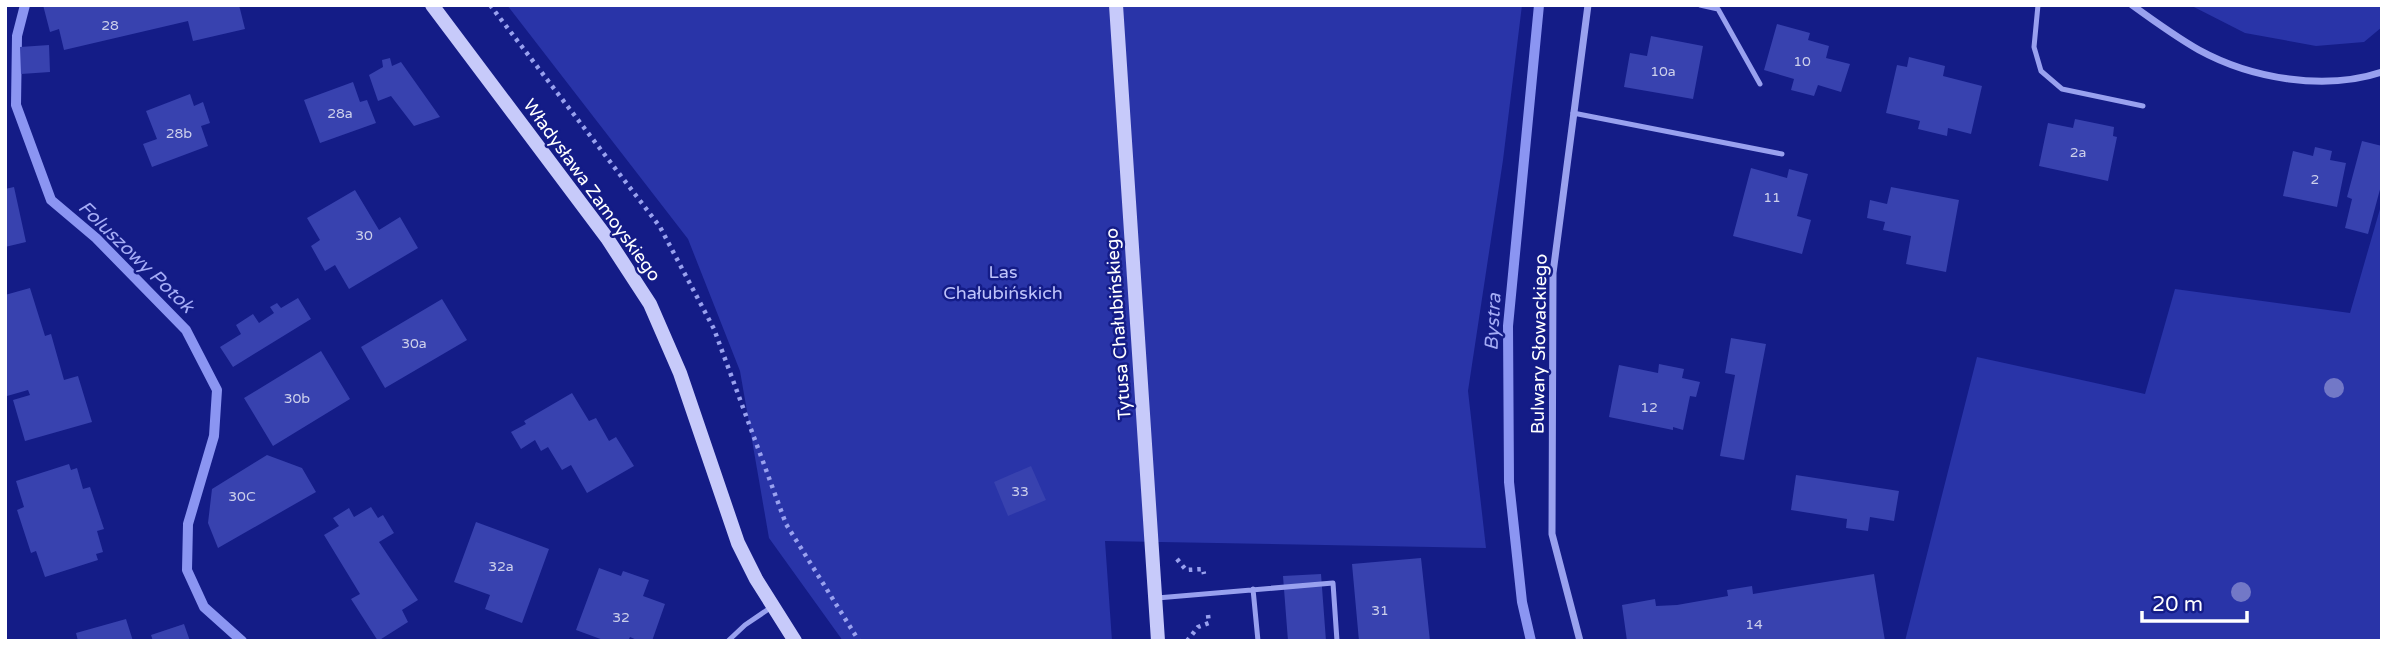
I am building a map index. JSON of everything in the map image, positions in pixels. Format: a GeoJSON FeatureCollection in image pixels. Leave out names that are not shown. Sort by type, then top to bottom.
{"type":"FeatureCollection","features":[{"type":"Feature","properties":{"kind":"street","name":"Władysława Zamoyskiego"},"geometry":{"type":"LineString","coordinates":[[432,5],[607,238],[650,304],[680,373],[738,543],[795,641]]}},
{"type":"Feature","properties":{"kind":"street","name":"Tytusa Chałubińskiego"},"geometry":{"type":"LineString","coordinates":[[1116,5],[1158,641]]}},
{"type":"Feature","properties":{"kind":"street","name":"Bulwary Słowackiego"},"geometry":{"type":"LineString","coordinates":[[1580,641],[1552,534],[1553,273],[1588,5]]}},
{"type":"Feature","properties":{"kind":"street"},"geometry":{"type":"LineString","coordinates":[[2132,5],[2202,52],[2260,73],[2290,81],[2339,81],[2382,72]]}},
{"type":"Feature","properties":{"kind":"lane"},"geometry":{"type":"LineString","coordinates":[[1700,5],[1718,9],[1760,84]]}},
{"type":"Feature","properties":{"kind":"lane"},"geometry":{"type":"LineString","coordinates":[[2038,5],[2034,47],[2041,71],[2062,89],[2143,106]]}},
{"type":"Feature","properties":{"kind":"lane"},"geometry":{"type":"LineString","coordinates":[[1573,113],[1782,154]]}},
{"type":"Feature","properties":{"kind":"lane"},"geometry":{"type":"LineString","coordinates":[[1155,598],[1333,583],[1338,641]]}},
{"type":"Feature","properties":{"kind":"lane"},"geometry":{"type":"LineString","coordinates":[[1253,589],[1258,641]]}},
{"type":"Feature","properties":{"kind":"lane"},"geometry":{"type":"LineString","coordinates":[[728,641],[745,625],[773,606]]}},
{"type":"Feature","properties":{"kind":"path"},"geometry":{"type":"LineString","coordinates":[[490,5],[660,228],[714,329],[786,524],[859,641]]}},
{"type":"Feature","properties":{"kind":"green space","name":"Las Chałubińskich"},"geometry":{"type":"Polygon","coordinates":[[[507,5],[1522,5],[1503,160],[1468,391],[1486,548],[1105,541],[1112,641],[843,641],[769,538],[740,371],[688,239],[507,5]]]}},
{"type":"Feature","properties":{"kind":"green space"},"geometry":{"type":"Polygon","coordinates":[[[2190,5],[2382,5],[2382,27],[2364,42],[2316,46],[2245,33],[2190,5]]]}},
{"type":"Feature","properties":{"kind":"green space"},"geometry":{"type":"Polygon","coordinates":[[[2382,202],[2382,641],[1905,641],[1977,357],[2145,394],[2175,289],[2350,313],[2382,202]]]}},
{"type":"Feature","properties":{"kind":"building"},"geometry":{"type":"Polygon","coordinates":[[[43,5],[239,5],[245,29],[193,41],[188,21],[64,50],[59,29],[50,32],[43,5]]]}},
{"type":"Feature","properties":{"kind":"building"},"geometry":{"type":"Polygon","coordinates":[[[1777,24],[1810,33],[1808,40],[1829,46],[1826,58],[1850,64],[1841,92],[1818,85],[1814,96],[1791,90],[1794,79],[1764,70],[1777,24]]]}},
{"type":"Feature","properties":{"kind":"building"},"geometry":{"type":"Polygon","coordinates":[[[1651,36],[1703,46],[1693,99],[1624,87],[1630,53],[1647,56],[1651,36]]]}},
{"type":"Feature","properties":{"kind":"building"},"geometry":{"type":"Polygon","coordinates":[[[49,45],[50,72],[21,74],[20,47],[49,45]]]}},
{"type":"Feature","properties":{"kind":"building"},"geometry":{"type":"Polygon","coordinates":[[[1909,57],[1945,66],[1943,76],[1982,86],[1971,134],[1948,128],[1947,136],[1918,129],[1920,121],[1886,113],[1897,65],[1907,67],[1909,57]]]}},
{"type":"Feature","properties":{"kind":"building"},"geometry":{"type":"Polygon","coordinates":[[[390,58],[392,66],[401,62],[440,117],[414,126],[391,96],[378,101],[369,75],[383,67],[382,60],[390,58]]]}},
{"type":"Feature","properties":{"kind":"building"},"geometry":{"type":"Polygon","coordinates":[[[353,82],[360,102],[367,100],[376,123],[320,143],[304,100],[353,82]]]}},
{"type":"Feature","properties":{"kind":"building"},"geometry":{"type":"Polygon","coordinates":[[[190,94],[194,106],[203,102],[210,123],[201,126],[208,146],[152,167],[143,144],[157,139],[146,111],[190,94]]]}},
{"type":"Feature","properties":{"kind":"building"},"geometry":{"type":"Polygon","coordinates":[[[2075,119],[2114,127],[2113,136],[2117,137],[2108,181],[2039,166],[2048,123],[2073,128],[2075,119]]]}},
{"type":"Feature","properties":{"kind":"building"},"geometry":{"type":"Polygon","coordinates":[[[2362,141],[2382,146],[2382,182],[2368,234],[2345,228],[2352,199],[2347,197],[2362,141]]]}},
{"type":"Feature","properties":{"kind":"building"},"geometry":{"type":"Polygon","coordinates":[[[2315,147],[2332,151],[2330,160],[2346,163],[2337,207],[2283,196],[2293,151],[2313,156],[2315,147]]]}},
{"type":"Feature","properties":{"kind":"building"},"geometry":{"type":"Polygon","coordinates":[[[1751,168],[1787,178],[1789,169],[1808,174],[1797,216],[1811,220],[1802,254],[1733,236],[1751,168]]]}},
{"type":"Feature","properties":{"kind":"building"},"geometry":{"type":"Polygon","coordinates":[[[14,187],[26,242],[5,247],[5,189],[14,187]]]}},
{"type":"Feature","properties":{"kind":"building"},"geometry":{"type":"Polygon","coordinates":[[[1891,187],[1959,200],[1946,272],[1906,264],[1911,236],[1883,230],[1885,222],[1867,218],[1870,200],[1887,204],[1891,187]]]}},
{"type":"Feature","properties":{"kind":"building"},"geometry":{"type":"Polygon","coordinates":[[[355,190],[379,230],[400,217],[418,248],[349,289],[335,265],[325,271],[311,246],[320,240],[307,218],[355,190]]]}},
{"type":"Feature","properties":{"kind":"building"},"geometry":{"type":"Polygon","coordinates":[[[30,288],[45,336],[51,334],[64,380],[78,376],[92,422],[25,441],[13,400],[30,395],[28,390],[7,396],[5,390],[5,295],[30,288]]]}},
{"type":"Feature","properties":{"kind":"building"},"geometry":{"type":"Polygon","coordinates":[[[298,298],[311,319],[233,367],[220,347],[241,334],[236,325],[253,314],[259,323],[274,313],[270,307],[277,303],[281,308],[298,298]]]}},
{"type":"Feature","properties":{"kind":"building"},"geometry":{"type":"Polygon","coordinates":[[[442,299],[467,340],[385,388],[361,347],[442,299]]]}},
{"type":"Feature","properties":{"kind":"building"},"geometry":{"type":"Polygon","coordinates":[[[1731,338],[1766,344],[1744,460],[1720,456],[1735,375],[1725,373],[1731,338]]]}},
{"type":"Feature","properties":{"kind":"building"},"geometry":{"type":"Polygon","coordinates":[[[321,351],[350,399],[273,446],[244,398],[321,351]]]}},
{"type":"Feature","properties":{"kind":"building"},"geometry":{"type":"Polygon","coordinates":[[[1659,364],[1684,369],[1682,378],[1700,382],[1696,397],[1690,396],[1683,430],[1609,417],[1619,365],[1658,373],[1659,364]]]}},
{"type":"Feature","properties":{"kind":"building"},"geometry":{"type":"Polygon","coordinates":[[[572,393],[589,421],[596,418],[609,441],[616,437],[634,466],[587,493],[571,465],[562,470],[548,447],[541,451],[535,440],[521,449],[511,432],[526,424],[524,421],[572,393]]]}},
{"type":"Feature","properties":{"kind":"building"},"geometry":{"type":"Polygon","coordinates":[[[267,455],[302,468],[316,492],[218,548],[208,523],[212,489],[267,455]]]}},
{"type":"Feature","properties":{"kind":"building"},"geometry":{"type":"Polygon","coordinates":[[[69,464],[71,470],[77,468],[83,489],[90,487],[104,529],[97,531],[103,552],[96,554],[98,560],[45,577],[36,551],[31,553],[17,510],[24,507],[16,481],[69,464]]]}},
{"type":"Feature","properties":{"kind":"building"},"geometry":{"type":"Polygon","coordinates":[[[1031,466],[1046,500],[1008,516],[994,482],[1031,466]]]}},
{"type":"Feature","properties":{"kind":"building"},"geometry":{"type":"Polygon","coordinates":[[[1796,475],[1899,491],[1894,521],[1870,517],[1868,531],[1846,528],[1847,519],[1791,510],[1796,475]]]}},
{"type":"Feature","properties":{"kind":"building"},"geometry":{"type":"Polygon","coordinates":[[[371,507],[378,518],[383,515],[394,533],[379,542],[418,600],[402,610],[408,622],[378,641],[351,599],[360,594],[324,535],[339,526],[333,518],[349,508],[354,517],[371,507]]]}},
{"type":"Feature","properties":{"kind":"building"},"geometry":{"type":"Polygon","coordinates":[[[476,522],[549,549],[522,623],[485,609],[490,595],[454,582],[476,522]]]}},
{"type":"Feature","properties":{"kind":"building"},"geometry":{"type":"Polygon","coordinates":[[[1421,558],[1430,641],[1359,641],[1352,564],[1421,558]]]}},
{"type":"Feature","properties":{"kind":"building"},"geometry":{"type":"Polygon","coordinates":[[[599,568],[621,576],[623,571],[649,580],[643,596],[665,604],[652,641],[639,641],[630,637],[628,641],[606,641],[576,630],[599,568]]]}},
{"type":"Feature","properties":{"kind":"building"},"geometry":{"type":"Polygon","coordinates":[[[1321,574],[1326,641],[1288,641],[1283,576],[1321,574]]]}},
{"type":"Feature","properties":{"kind":"building"},"geometry":{"type":"Polygon","coordinates":[[[1874,574],[1885,641],[1627,641],[1622,605],[1655,599],[1656,606],[1677,605],[1728,596],[1727,590],[1752,586],[1753,594],[1874,574]]]}},
{"type":"Feature","properties":{"kind":"building"},"geometry":{"type":"Polygon","coordinates":[[[126,619],[133,641],[78,641],[76,633],[126,619]]]}},
{"type":"Feature","properties":{"kind":"building"},"geometry":{"type":"Polygon","coordinates":[[[184,624],[190,641],[153,641],[151,635],[184,624]]]}},
{"type":"Feature","properties":{"kind":"waterway","name":"Foluszowy Potok"},"geometry":{"type":"LineString","coordinates":[[25,5],[17,36],[16,105],[51,200],[96,238],[186,330],[217,390],[214,436],[188,524],[187,570],[204,607],[242,641]]}},
{"type":"Feature","properties":{"kind":"waterway","name":"Bystra"},"geometry":{"type":"LineString","coordinates":[[1531,641],[1522,602],[1509,482],[1508,326],[1539,5]]}}]}
